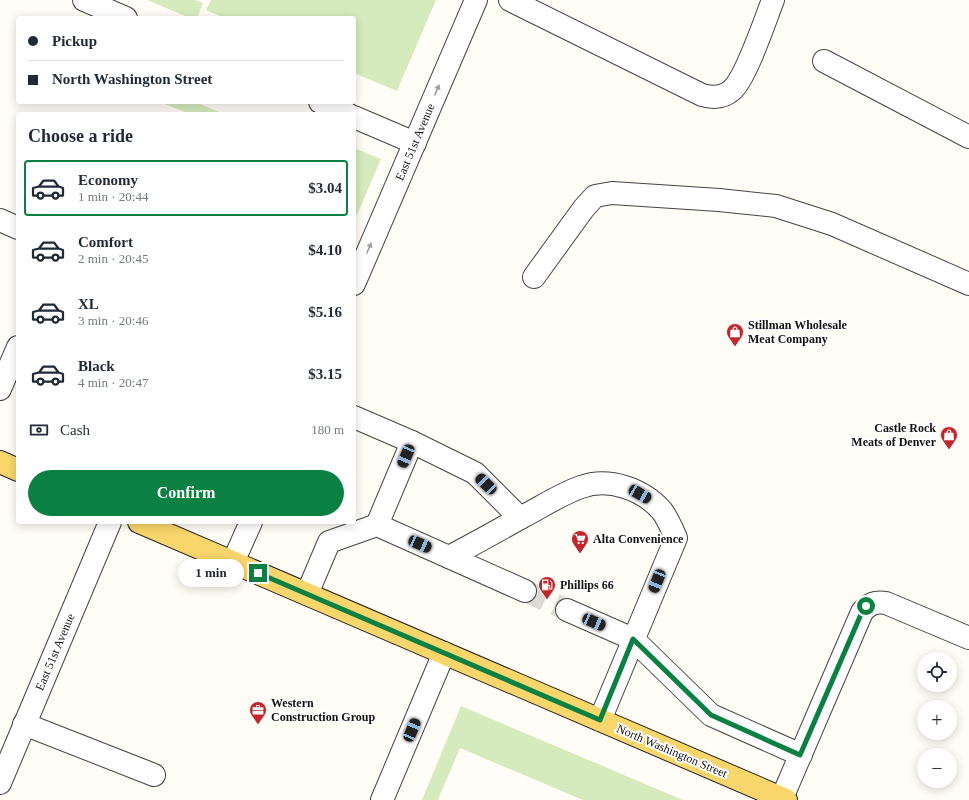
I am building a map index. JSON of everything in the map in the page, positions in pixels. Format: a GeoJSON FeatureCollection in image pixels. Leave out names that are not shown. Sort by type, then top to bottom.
{"type":"FeatureCollection","features":[{"type":"Feature","properties":{"kind":"main road"},"geometry":{"type":"LineString","coordinates":[[0,462],[16,469]]}},
{"type":"Feature","properties":{"kind":"main road","name":"North Washington Street"},"geometry":{"type":"LineString","coordinates":[[144,524],[784,799]]}},
{"type":"Feature","properties":{"kind":"street"},"geometry":{"type":"LineString","coordinates":[[84,0],[121,16]]}},
{"type":"Feature","properties":{"kind":"street","name":"East 51st Avenue"},"geometry":{"type":"LineString","coordinates":[[356,279],[476,0]]}},
{"type":"Feature","properties":{"kind":"street"},"geometry":{"type":"LineString","coordinates":[[510,0],[695,92],[710,97],[724,95],[730,92],[741,79],[773,0]]}},
{"type":"Feature","properties":{"kind":"street"},"geometry":{"type":"LineString","coordinates":[[824,61],[969,137]]}},
{"type":"Feature","properties":{"kind":"street"},"geometry":{"type":"LineString","coordinates":[[325,104],[343,112]]}},
{"type":"Feature","properties":{"kind":"street"},"geometry":{"type":"LineString","coordinates":[[356,118],[415,143]]}},
{"type":"Feature","properties":{"kind":"street"},"geometry":{"type":"LineString","coordinates":[[534,277],[584,208],[595,196],[612,193],[719,200],[776,206],[832,224],[969,284]]}},
{"type":"Feature","properties":{"kind":"street"},"geometry":{"type":"LineString","coordinates":[[0,220],[16,227]]}},
{"type":"Feature","properties":{"kind":"street"},"geometry":{"type":"LineString","coordinates":[[0,389],[16,352]]}},
{"type":"Feature","properties":{"kind":"street"},"geometry":{"type":"LineString","coordinates":[[356,418],[412,442],[475,473],[520,518]]}},
{"type":"Feature","properties":{"kind":"street"},"geometry":{"type":"LineString","coordinates":[[377,525],[412,442]]}},
{"type":"Feature","properties":{"kind":"street"},"geometry":{"type":"LineString","coordinates":[[449,557],[520,518],[583,486],[608,483],[632,489],[648,498],[662,511],[676,538],[600,720]]}},
{"type":"Feature","properties":{"kind":"street","name":"East 51st Avenue"},"geometry":{"type":"LineString","coordinates":[[0,783],[109,524]]}},
{"type":"Feature","properties":{"kind":"street"},"geometry":{"type":"LineString","coordinates":[[233,562],[250,524]]}},
{"type":"Feature","properties":{"kind":"street"},"geometry":{"type":"LineString","coordinates":[[307,594],[329,542],[377,525],[526,592]]}},
{"type":"Feature","properties":{"kind":"street"},"geometry":{"type":"LineString","coordinates":[[784,799],[800,755],[862,612],[866,606],[879,602],[886,603],[969,638]]}},
{"type":"Feature","properties":{"kind":"street"},"geometry":{"type":"LineString","coordinates":[[567,610],[633,639],[711,715],[800,755]]}},
{"type":"Feature","properties":{"kind":"street"},"geometry":{"type":"LineString","coordinates":[[382,800],[444,653]]}},
{"type":"Feature","properties":{"kind":"street"},"geometry":{"type":"LineString","coordinates":[[24,724],[154,775]]}},
{"type":"Feature","properties":{"kind":"green space"},"geometry":{"type":"Polygon","coordinates":[[[147,0],[195,0],[203,3],[198,16],[185,16],[147,0]]]}},
{"type":"Feature","properties":{"kind":"green space"},"geometry":{"type":"Polygon","coordinates":[[[211,0],[436,0],[397,91],[356,74],[356,16],[220,16],[206,10],[211,0]]]}},
{"type":"Feature","properties":{"kind":"green space"},"geometry":{"type":"Polygon","coordinates":[[[165,104],[200,104],[219,112],[185,112],[165,104]]]}},
{"type":"Feature","properties":{"kind":"green space"},"geometry":{"type":"Polygon","coordinates":[[[356,149],[381,159],[356,217],[356,149]]]}},
{"type":"Feature","properties":{"kind":"green space"},"geometry":{"type":"Polygon","coordinates":[[[461,706],[683,800],[583,800],[460,748],[438,800],[422,800],[461,706]]]}},
{"type":"Feature","properties":{"kind":"tunnel"},"geometry":{"type":"LineString","coordinates":[[525,591],[567,610]]}},
{"type":"Feature","properties":{"kind":"place","name":"Stillman Wholesale Meat Company"},"geometry":{"type":"Point","coordinates":[735,347]}},
{"type":"Feature","properties":{"kind":"place","name":"Castle Rock Meats of Denver"},"geometry":{"type":"Point","coordinates":[949,450]}},
{"type":"Feature","properties":{"kind":"place","name":"Alta Convenience"},"geometry":{"type":"Point","coordinates":[580,554]}},
{"type":"Feature","properties":{"kind":"place","name":"Phillips 66"},"geometry":{"type":"Point","coordinates":[547,600]}},
{"type":"Feature","properties":{"kind":"place","name":"Western Construction Group"},"geometry":{"type":"Point","coordinates":[258,725]}},
{"type":"Feature","properties":{"kind":"route"},"geometry":{"type":"LineString","coordinates":[[258,573],[600,720],[633,639],[711,715],[800,755],[862,612],[866,606]]}}]}
